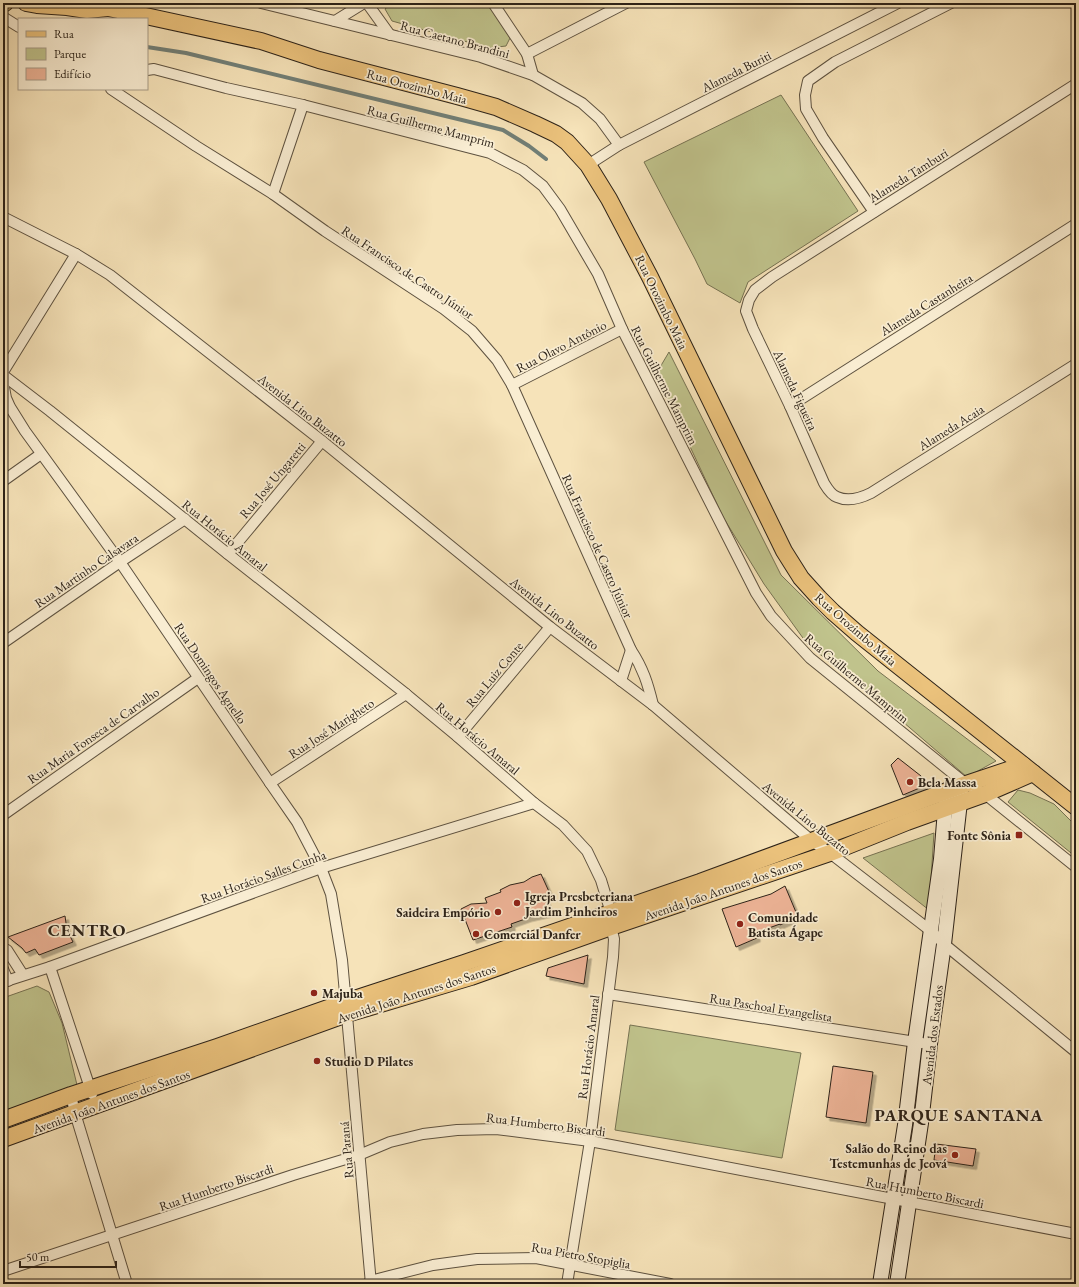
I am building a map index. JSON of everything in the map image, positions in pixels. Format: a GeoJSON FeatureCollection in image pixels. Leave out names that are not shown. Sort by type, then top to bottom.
{"type":"FeatureCollection","features":[{"type":"Feature","properties":{"kind":"main road","name":"Rua Orozimbo Maia"},"geometry":{"type":"LineString","coordinates":[[26,3],[87,10],[108,10],[147,18]]}},
{"type":"Feature","properties":{"kind":"main road","name":"Rua Orozimbo Maia"},"geometry":{"type":"LineString","coordinates":[[148,18],[261,41],[320,60],[496,107],[556,134],[567,142],[588,165],[609,199],[784,551],[801,578],[819,598],[857,633],[1076,807]]}},
{"type":"Feature","properties":{"kind":"main road","name":"Avenida João Antunes dos Santos"},"geometry":{"type":"LineString","coordinates":[[3,1120],[90,1088],[217,1047],[346,1008],[471,977],[812,841],[964,785],[1028,769]]}},
{"type":"Feature","properties":{"kind":"main road","name":"Avenida João Antunes dos Santos"},"geometry":{"type":"LineString","coordinates":[[611,920],[830,853],[907,822],[985,794],[1028,769]]}},
{"type":"Feature","properties":{"kind":"main road","name":"Avenida dos Estados"},"geometry":{"type":"LineString","coordinates":[[880,1284],[892,1199],[905,1125],[915,1042],[941,859],[953,806],[964,785]]}},
{"type":"Feature","properties":{"kind":"main road","name":"Avenida dos Estados"},"geometry":{"type":"LineString","coordinates":[[897,1284],[921,1123],[944,944],[953,806],[947,791]]}},
{"type":"Feature","properties":{"kind":"main road","name":"Avenida João Antunes dos Santos"},"geometry":{"type":"LineString","coordinates":[[3,1139],[96,1106],[346,1008]]}},
{"type":"Feature","properties":{"kind":"street","name":"Rua Caetano Brandini"},"geometry":{"type":"LineString","coordinates":[[261,3],[481,57],[533,75],[582,103],[600,119],[619,145]]}},
{"type":"Feature","properties":{"kind":"street"},"geometry":{"type":"LineString","coordinates":[[335,22],[366,3],[390,35]]}},
{"type":"Feature","properties":{"kind":"street"},"geometry":{"type":"LineString","coordinates":[[493,3],[527,54],[533,75]]}},
{"type":"Feature","properties":{"kind":"street"},"geometry":{"type":"LineString","coordinates":[[527,54],[626,3]]}},
{"type":"Feature","properties":{"kind":"street","name":"Alameda Buriti"},"geometry":{"type":"LineString","coordinates":[[588,165],[619,145],[898,3]]}},
{"type":"Feature","properties":{"kind":"street"},"geometry":{"type":"LineString","coordinates":[[874,212],[823,138],[806,109],[805,95],[808,81],[835,62],[951,3]]}},
{"type":"Feature","properties":{"kind":"street"},"geometry":{"type":"LineString","coordinates":[[3,17],[18,26]]}},
{"type":"Feature","properties":{"kind":"street","name":"Rua Guilherme Mamprim"},"geometry":{"type":"LineString","coordinates":[[148,70],[154,69],[226,88],[303,105],[490,154],[523,170],[543,186],[572,228],[598,274],[622,329],[756,593],[771,616],[810,658],[964,785],[985,794],[1076,867]]}},
{"type":"Feature","properties":{"kind":"street","name":"Alameda Tamburi"},"geometry":{"type":"LineString","coordinates":[[755,290],[772,277],[1076,84]]}},
{"type":"Feature","properties":{"kind":"street","name":"Rua Francisco de Castro Júnior"},"geometry":{"type":"LineString","coordinates":[[117,90],[196,146],[273,194],[325,231],[444,309],[472,331],[497,360],[512,385],[631,650],[646,676],[653,705]]}},
{"type":"Feature","properties":{"kind":"street"},"geometry":{"type":"LineString","coordinates":[[273,194],[303,105]]}},
{"type":"Feature","properties":{"kind":"street","name":"Avenida Lino Buzatto"},"geometry":{"type":"LineString","coordinates":[[3,217],[76,254],[110,275],[322,441],[550,627],[653,705],[812,841],[830,853],[931,931],[944,944],[1076,1052]]}},
{"type":"Feature","properties":{"kind":"street","name":"Alameda Castanheira"},"geometry":{"type":"LineString","coordinates":[[790,406],[1076,224]]}},
{"type":"Feature","properties":{"kind":"street"},"geometry":{"type":"LineString","coordinates":[[3,374],[76,254]]}},
{"type":"Feature","properties":{"kind":"street","name":"Alameda Figueira"},"geometry":{"type":"LineString","coordinates":[[755,290],[749,300],[746,311],[752,329],[790,406],[824,483],[837,497]]}},
{"type":"Feature","properties":{"kind":"street","name":"Rua Olavo Antônio"},"geometry":{"type":"LineString","coordinates":[[512,385],[622,329]]}},
{"type":"Feature","properties":{"kind":"street","name":"Alameda Acaia"},"geometry":{"type":"LineString","coordinates":[[837,497],[849,499],[860,498],[871,493],[1076,364]]}},
{"type":"Feature","properties":{"kind":"street","name":"Rua Horácio Amaral"},"geometry":{"type":"LineString","coordinates":[[3,374],[406,694],[534,803],[563,825],[587,851],[601,880],[614,939],[590,1141],[567,1284]]}},
{"type":"Feature","properties":{"kind":"street","name":"Rua Domingos Agnello"},"geometry":{"type":"LineString","coordinates":[[3,382],[6,398],[10,407],[41,454],[120,562],[297,822],[321,868],[331,894],[342,960],[346,1008]]}},
{"type":"Feature","properties":{"kind":"street","name":"Rua José Ungaretti"},"geometry":{"type":"LineString","coordinates":[[228,554],[322,441]]}},
{"type":"Feature","properties":{"kind":"street"},"geometry":{"type":"LineString","coordinates":[[3,481],[41,454]]}},
{"type":"Feature","properties":{"kind":"street","name":"Rua Martinho Calsavara"},"geometry":{"type":"LineString","coordinates":[[3,644],[120,562],[185,520]]}},
{"type":"Feature","properties":{"kind":"street","name":"Rua Luiz Conte"},"geometry":{"type":"LineString","coordinates":[[458,737],[550,627]]}},
{"type":"Feature","properties":{"kind":"street"},"geometry":{"type":"LineString","coordinates":[[621,681],[631,650]]}},
{"type":"Feature","properties":{"kind":"street","name":"Rua Maria Fonseca de Carvalho"},"geometry":{"type":"LineString","coordinates":[[3,815],[198,678]]}},
{"type":"Feature","properties":{"kind":"street","name":"Rua José Marigheto"},"geometry":{"type":"LineString","coordinates":[[270,783],[406,694]]}},
{"type":"Feature","properties":{"kind":"street","name":"Rua Horácio Salles Cunha"},"geometry":{"type":"LineString","coordinates":[[5,982],[321,868],[534,803]]}},
{"type":"Feature","properties":{"kind":"street"},"geometry":{"type":"LineString","coordinates":[[3,948],[7,950],[23,975]]}},
{"type":"Feature","properties":{"kind":"street"},"geometry":{"type":"LineString","coordinates":[[50,967],[96,1106]]}},
{"type":"Feature","properties":{"kind":"street"},"geometry":{"type":"LineString","coordinates":[[3,969],[5,982]]}},
{"type":"Feature","properties":{"kind":"street","name":"Rua Paschoal Evangelista"},"geometry":{"type":"LineString","coordinates":[[608,994],[930,1044]]}},
{"type":"Feature","properties":{"kind":"street","name":"Rua Paraná"},"geometry":{"type":"LineString","coordinates":[[346,1008],[370,1282]]}},
{"type":"Feature","properties":{"kind":"street"},"geometry":{"type":"LineString","coordinates":[[70,1095],[127,1284]]}},
{"type":"Feature","properties":{"kind":"street","name":"Rua Humberto Biscardi"},"geometry":{"type":"LineString","coordinates":[[3,1271],[359,1155],[390,1142],[423,1134],[457,1130],[496,1129],[590,1141],[1076,1234]]}},
{"type":"Feature","properties":{"kind":"street","name":"Rua Pietro Stopiglia"},"geometry":{"type":"LineString","coordinates":[[370,1282],[433,1265],[477,1259],[536,1258],[670,1284]]}},
{"type":"Feature","properties":{"kind":"green space"},"geometry":{"type":"Polygon","coordinates":[[[392,3],[489,3],[510,38],[506,46],[489,48],[392,21],[385,9],[392,3]]]}},
{"type":"Feature","properties":{"kind":"green space"},"geometry":{"type":"Polygon","coordinates":[[[781,95],[858,211],[748,282],[740,303],[707,284],[644,162],[781,95]]]}},
{"type":"Feature","properties":{"kind":"green space"},"geometry":{"type":"Polygon","coordinates":[[[669,352],[781,575],[878,671],[996,761],[967,777],[867,691],[808,645],[764,584],[723,517],[656,374],[669,352]]]}},
{"type":"Feature","properties":{"kind":"green space"},"geometry":{"type":"Polygon","coordinates":[[[1018,790],[1030,793],[1054,804],[1076,826],[1076,857],[1008,802],[1018,790]]]}},
{"type":"Feature","properties":{"kind":"green space"},"geometry":{"type":"Polygon","coordinates":[[[934,833],[929,910],[863,858],[934,833]]]}},
{"type":"Feature","properties":{"kind":"green space"},"geometry":{"type":"Polygon","coordinates":[[[37,986],[49,992],[62,1023],[77,1085],[3,1113],[3,998],[37,986]]]}},
{"type":"Feature","properties":{"kind":"green space"},"geometry":{"type":"Polygon","coordinates":[[[630,1025],[801,1053],[782,1158],[615,1130],[630,1025]]]}},
{"type":"Feature","properties":{"kind":"building","name":"Bela Massa"},"geometry":{"type":"Polygon","coordinates":[[[898,758],[921,776],[922,787],[903,795],[891,765],[898,758]]]}},
{"type":"Feature","properties":{"kind":"building"},"geometry":{"type":"Polygon","coordinates":[[[541,874],[551,896],[546,898],[550,913],[528,918],[511,924],[512,927],[473,940],[461,909],[471,904],[487,903],[485,898],[501,892],[500,890],[510,885],[524,882],[541,874]]]}},
{"type":"Feature","properties":{"kind":"building"},"geometry":{"type":"Polygon","coordinates":[[[785,886],[798,917],[780,925],[755,933],[757,938],[736,947],[722,909],[771,894],[785,886]]]}},
{"type":"Feature","properties":{"kind":"building"},"geometry":{"type":"Polygon","coordinates":[[[65,916],[67,930],[73,942],[39,955],[35,949],[26,953],[8,937],[65,916]]]}},
{"type":"Feature","properties":{"kind":"building"},"geometry":{"type":"Polygon","coordinates":[[[588,955],[584,984],[546,976],[548,968],[588,955]]]}},
{"type":"Feature","properties":{"kind":"building"},"geometry":{"type":"Polygon","coordinates":[[[833,1066],[873,1072],[866,1123],[826,1117],[833,1066]]]}},
{"type":"Feature","properties":{"kind":"building","name":"Salão do Reino das Testemunhas de Jeová"},"geometry":{"type":"Polygon","coordinates":[[[936,1144],[976,1149],[973,1166],[934,1160],[936,1144]]]}},
{"type":"Feature","properties":{"kind":"waterway"},"geometry":{"type":"LineString","coordinates":[[148,47],[186,53],[503,130],[529,146],[546,159]]}},
{"type":"Feature","properties":{"kind":"place","name":"Bela Massa"},"geometry":{"type":"Point","coordinates":[910,782]}},
{"type":"Feature","properties":{"kind":"place","name":"Fonte Sônia"},"geometry":{"type":"Point","coordinates":[1019,835]}},
{"type":"Feature","properties":{"kind":"place","name":"Igreja Presbeteriana Jardim Pinheiros"},"geometry":{"type":"Point","coordinates":[517,903]}},
{"type":"Feature","properties":{"kind":"place","name":"Saideira Empório"},"geometry":{"type":"Point","coordinates":[498,912]}},
{"type":"Feature","properties":{"kind":"place","name":"Comunidade Batista Ágape"},"geometry":{"type":"Point","coordinates":[740,924]}},
{"type":"Feature","properties":{"kind":"place","name":"Comercial Danfer"},"geometry":{"type":"Point","coordinates":[476,934]}},
{"type":"Feature","properties":{"kind":"place","name":"Majuba"},"geometry":{"type":"Point","coordinates":[314,993]}},
{"type":"Feature","properties":{"kind":"place","name":"Studio D Pilates"},"geometry":{"type":"Point","coordinates":[317,1061]}},
{"type":"Feature","properties":{"kind":"place","name":"Salão do Reino das Testemunhas de Jeová"},"geometry":{"type":"Point","coordinates":[955,1155]}},
{"type":"Feature","properties":{"kind":"district","name":"CENTRO"},"geometry":{"type":"Point","coordinates":[87,930]}},
{"type":"Feature","properties":{"kind":"district","name":"PARQUE SANTANA"},"geometry":{"type":"Point","coordinates":[959,1115]}}]}
